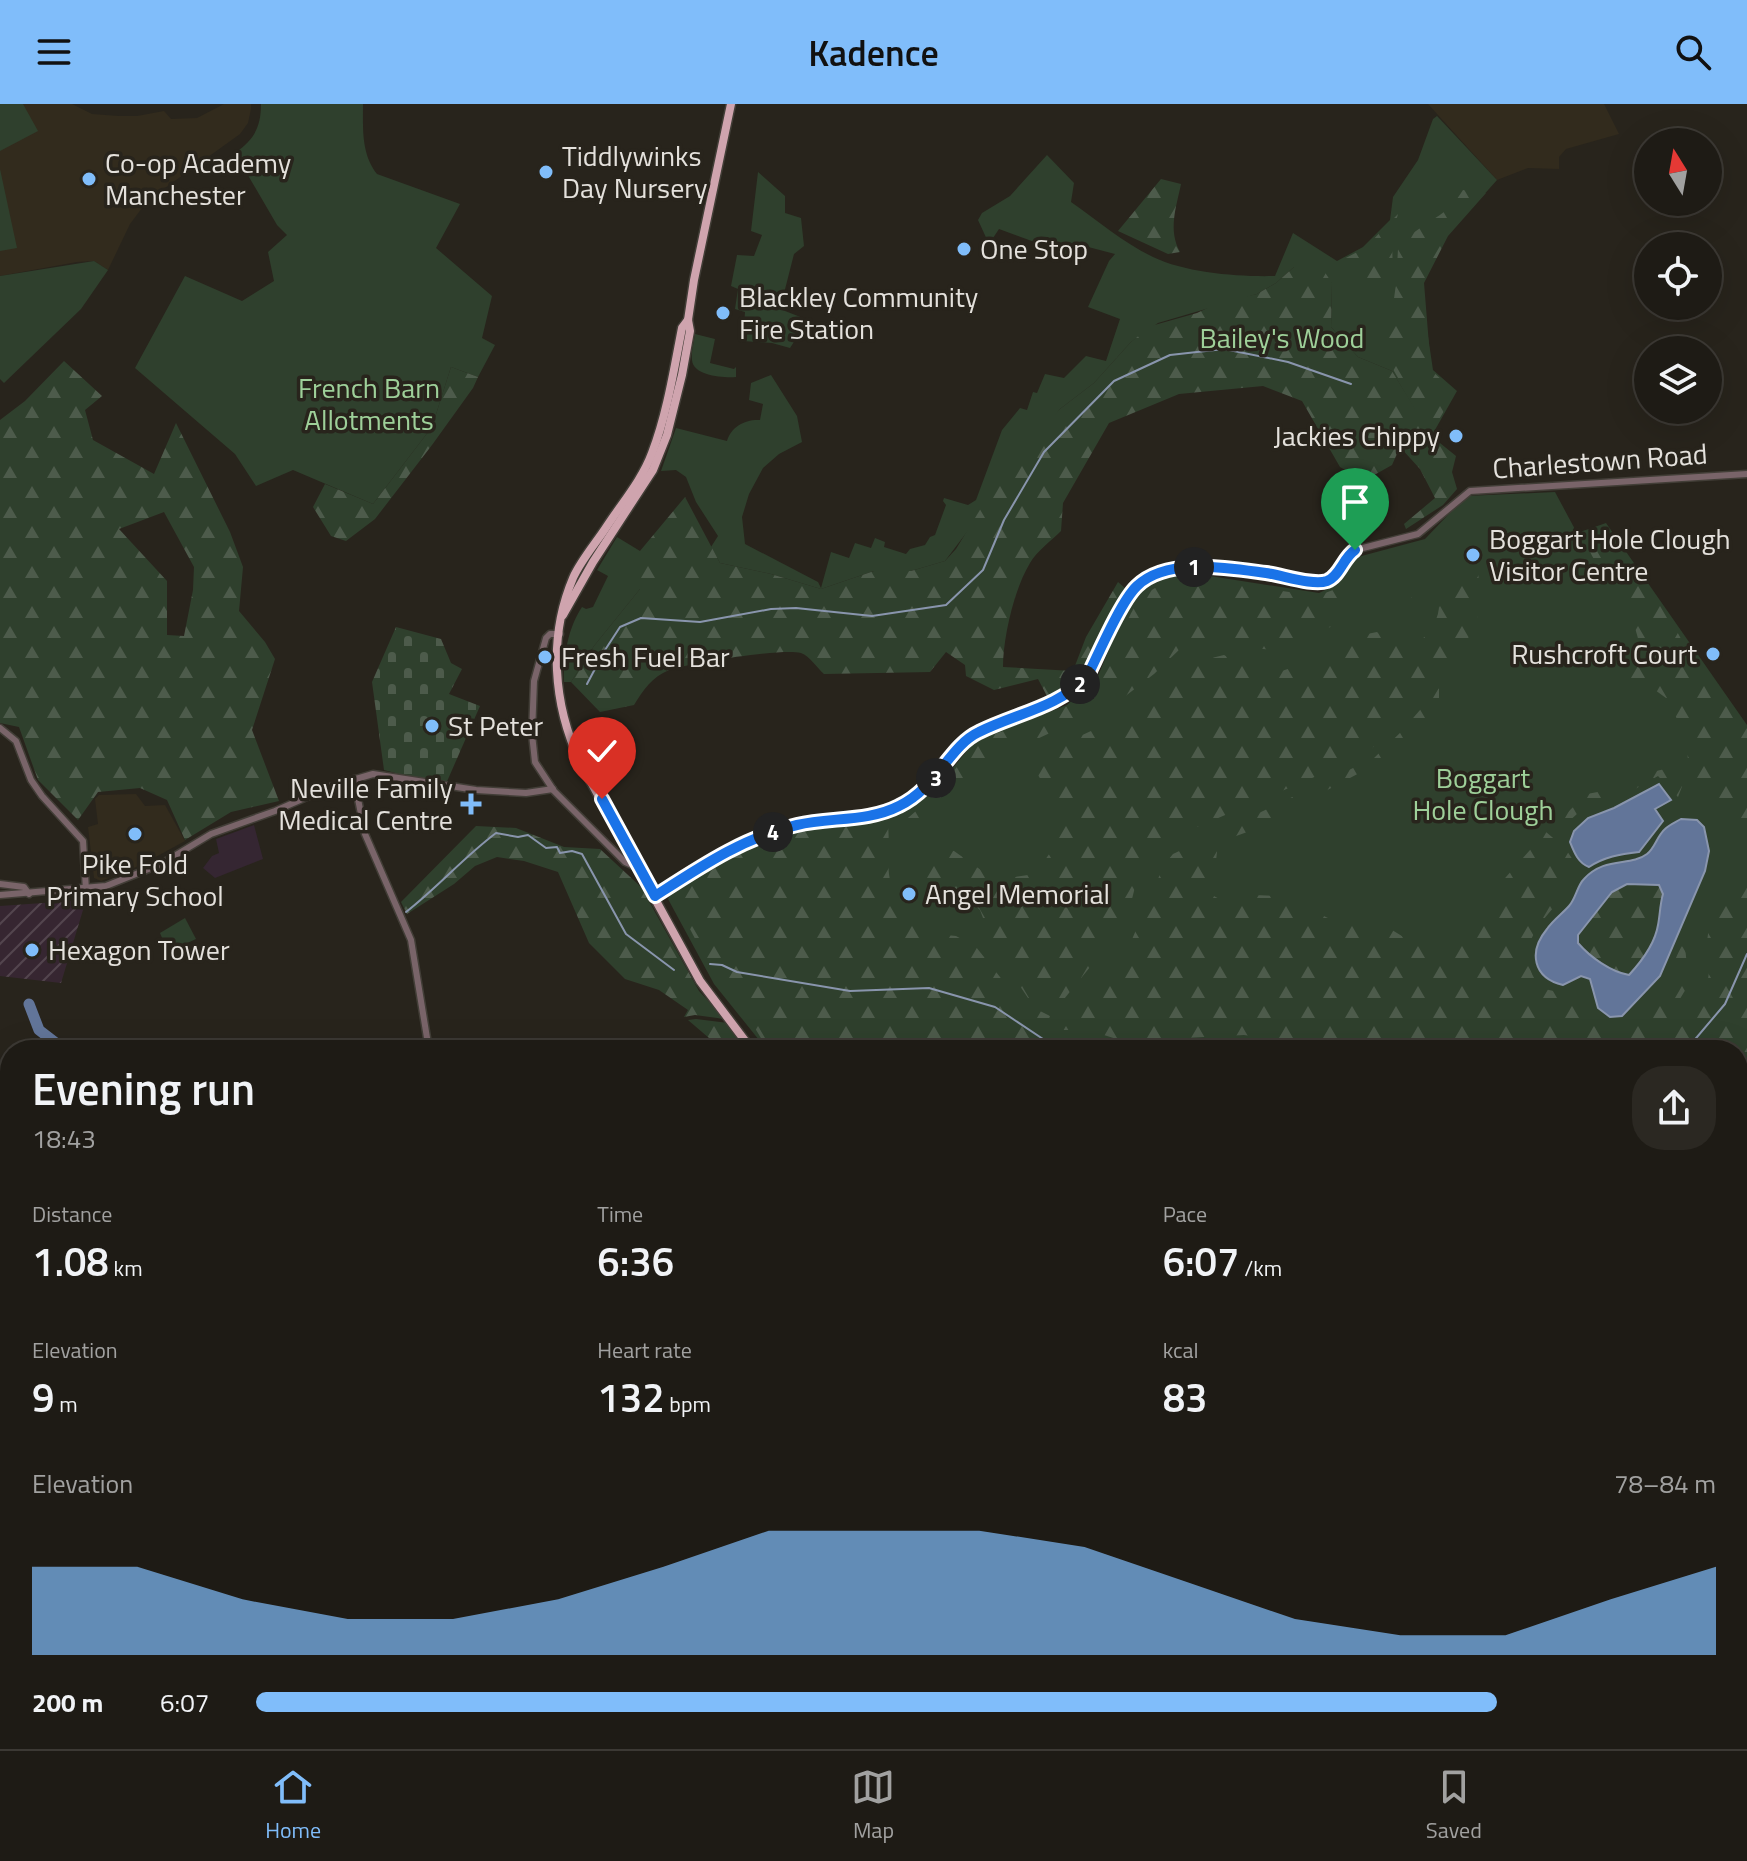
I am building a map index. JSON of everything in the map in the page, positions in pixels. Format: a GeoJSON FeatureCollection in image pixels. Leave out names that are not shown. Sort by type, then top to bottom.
{"type":"FeatureCollection","features":[{"type":"Feature","properties":{"kind":"main road"},"geometry":{"type":"LineString","coordinates":[[731,104],[688,320],[682,328],[653,453],[575,574],[564,602],[557,655],[558,688],[566,730],[580,762],[700,981],[744,1040]]}},
{"type":"Feature","properties":{"kind":"street","name":"Charlestown Road"},"geometry":{"type":"LineString","coordinates":[[655,896],[720,855],[764,836],[797,825],[880,813],[912,799],[931,784],[972,735],[1054,703],[1076,688],[1087,677],[1134,588],[1150,575],[1168,568],[1203,567],[1322,582],[1333,578],[1355,550],[1418,534],[1470,491],[1747,474]]}},
{"type":"Feature","properties":{"kind":"street"},"geometry":{"type":"LineString","coordinates":[[560,634],[550,634],[546,638],[534,681],[532,734],[535,762],[553,789],[625,862],[634,866],[638,864]]}},
{"type":"Feature","properties":{"kind":"street"},"geometry":{"type":"LineString","coordinates":[[0,728],[16,741],[31,780],[42,796],[83,841],[86,890]]}},
{"type":"Feature","properties":{"kind":"street"},"geometry":{"type":"LineString","coordinates":[[0,895],[106,886],[161,864],[210,830],[270,813],[312,793],[377,774],[476,790],[526,793],[553,789]]}},
{"type":"Feature","properties":{"kind":"street"},"geometry":{"type":"LineString","coordinates":[[354,779],[365,834],[411,940],[427,1040]]}},
{"type":"Feature","properties":{"kind":"street"},"geometry":{"type":"LineString","coordinates":[[0,884],[24,887],[29,894]]}},
{"type":"Feature","properties":{"kind":"shaded area","name":"Co-op Academy Manchester"},"geometry":{"type":"Polygon","coordinates":[[[0,104],[72,104],[92,114],[119,116],[164,111],[171,119],[197,118],[224,104],[251,104],[251,109],[248,123],[240,134],[142,208],[130,224],[108,270],[94,261],[0,276],[0,104]]]}},
{"type":"Feature","properties":{"kind":"shaded area"},"geometry":{"type":"Polygon","coordinates":[[[1428,104],[1604,104],[1619,134],[1566,149],[1559,157],[1559,169],[1528,168],[1497,180],[1428,104]]]}},
{"type":"Feature","properties":{"kind":"shaded area","name":"Pike Fold Primary School"},"geometry":{"type":"Polygon","coordinates":[[[136,794],[145,806],[165,805],[185,841],[141,865],[101,881],[94,878],[88,827],[98,824],[95,799],[99,795],[136,794]]]}},
{"type":"Feature","properties":{"kind":"shaded area"},"geometry":{"type":"Polygon","coordinates":[[[254,825],[263,859],[215,878],[203,868],[212,856],[219,853],[216,839],[254,825]]]}},
{"type":"Feature","properties":{"kind":"shaded area","name":"Hexagon Tower"},"geometry":{"type":"Polygon","coordinates":[[[86,900],[61,983],[0,976],[0,906],[86,900]]]}},
{"type":"Feature","properties":{"kind":"green space"},"geometry":{"type":"Polygon","coordinates":[[[0,104],[23,104],[38,131],[0,151],[0,104]]]}},
{"type":"Feature","properties":{"kind":"green space","name":"French Barn Allotments"},"geometry":{"type":"Polygon","coordinates":[[[261,104],[363,104],[366,149],[377,174],[460,204],[436,248],[492,296],[482,338],[495,345],[478,377],[451,367],[432,427],[373,504],[293,470],[256,486],[235,454],[135,368],[185,276],[242,301],[274,281],[268,252],[287,235],[277,225],[235,153],[255,132],[261,104]]]}},
{"type":"Feature","properties":{"kind":"green space"},"geometry":{"type":"Polygon","coordinates":[[[1437,116],[1497,180],[1447,236],[1426,272],[1421,289],[1433,370],[1457,391],[1431,437],[1392,371],[1358,357],[1331,327],[1332,283],[1294,267],[1257,294],[1158,323],[1131,342],[1094,383],[1060,409],[945,561],[911,571],[874,571],[821,589],[720,563],[711,547],[718,536],[696,502],[686,477],[676,470],[661,471],[676,428],[727,441],[739,425],[760,420],[763,404],[749,400],[751,383],[771,375],[797,416],[802,442],[779,454],[763,468],[749,494],[742,517],[745,544],[818,582],[821,588],[831,552],[849,558],[855,543],[871,548],[875,538],[885,542],[884,547],[906,554],[910,549],[925,545],[935,535],[946,505],[944,498],[968,505],[976,500],[1002,430],[1020,408],[1027,410],[1033,392],[1037,393],[1045,374],[1064,378],[1086,356],[1106,361],[1120,319],[1088,307],[1115,254],[1073,243],[1068,261],[1059,259],[1059,251],[999,229],[989,244],[978,220],[982,213],[1010,196],[1047,155],[1074,183],[1071,202],[1142,251],[1166,262],[1197,270],[1229,275],[1275,276],[1293,233],[1337,261],[1363,247],[1390,220],[1393,197],[1418,160],[1433,119],[1437,116]]]}},
{"type":"Feature","properties":{"kind":"green space"},"geometry":{"type":"Polygon","coordinates":[[[0,169],[17,248],[0,251],[0,169]]]}},
{"type":"Feature","properties":{"kind":"green space"},"geometry":{"type":"Polygon","coordinates":[[[758,172],[785,196],[785,213],[801,218],[804,246],[794,254],[780,309],[808,320],[790,348],[743,341],[745,312],[735,309],[738,289],[731,286],[737,255],[754,256],[762,235],[751,231],[758,172]]]}},
{"type":"Feature","properties":{"kind":"green space"},"geometry":{"type":"Polygon","coordinates":[[[1161,179],[1181,184],[1174,227],[1180,252],[1168,254],[1118,231],[1161,179]]]}},
{"type":"Feature","properties":{"kind":"green space","name":"Bailey's Wood"},"geometry":{"type":"Polygon","coordinates":[[[1463,190],[1486,193],[1448,236],[1424,283],[1431,370],[1455,392],[1430,435],[1456,456],[1452,472],[1457,489],[1443,505],[1406,529],[1404,524],[1435,498],[1420,469],[1400,447],[1392,465],[1376,474],[1354,475],[1340,467],[1302,401],[1263,386],[1179,394],[1109,423],[1063,503],[1061,531],[1036,554],[1024,574],[1010,614],[1003,667],[1073,671],[1086,637],[1118,582],[1126,589],[1099,641],[1072,683],[1048,698],[1038,679],[994,690],[966,676],[965,665],[946,652],[930,672],[824,674],[801,653],[791,652],[715,660],[669,670],[648,684],[634,705],[600,712],[571,682],[594,646],[640,589],[640,551],[685,497],[720,563],[821,589],[874,571],[911,571],[945,561],[956,549],[1005,469],[1060,409],[1094,383],[1131,342],[1151,326],[1197,313],[1218,303],[1257,294],[1294,267],[1320,265],[1332,283],[1331,327],[1358,357],[1392,371],[1425,425],[1386,357],[1399,232],[1402,227],[1411,235],[1445,211],[1463,190]]]}},
{"type":"Feature","properties":{"kind":"green space"},"geometry":{"type":"Polygon","coordinates":[[[1398,214],[1392,236],[1393,282],[1361,284],[1351,277],[1340,261],[1365,248],[1398,214]]]}},
{"type":"Feature","properties":{"kind":"green space"},"geometry":{"type":"Polygon","coordinates":[[[94,261],[108,270],[81,309],[4,383],[0,379],[0,276],[94,261]]]}},
{"type":"Feature","properties":{"kind":"green space"},"geometry":{"type":"Polygon","coordinates":[[[695,334],[715,339],[710,363],[736,367],[736,377],[717,376],[698,370],[692,360],[695,334]]]}},
{"type":"Feature","properties":{"kind":"green space"},"geometry":{"type":"Polygon","coordinates":[[[64,361],[102,396],[85,410],[93,440],[154,474],[176,423],[230,532],[243,567],[239,611],[275,659],[252,730],[279,801],[231,812],[185,840],[167,800],[140,788],[98,792],[78,820],[38,780],[19,727],[0,723],[0,420],[25,401],[64,361]],[[164,512],[119,529],[167,581],[167,635],[184,636],[194,567],[164,512]]]}},
{"type":"Feature","properties":{"kind":"green space"},"geometry":{"type":"Polygon","coordinates":[[[451,367],[478,377],[473,388],[375,519],[346,541],[331,536],[313,507],[325,484],[373,504],[432,427],[451,367]]]}},
{"type":"Feature","properties":{"kind":"green space","name":"Boggart Hole Clough"},"geometry":{"type":"Polygon","coordinates":[[[1555,492],[1577,533],[1606,523],[1747,725],[1747,1040],[759,1040],[714,984],[668,899],[670,894],[721,861],[778,836],[825,824],[876,821],[900,812],[933,792],[979,736],[1067,705],[1098,676],[1121,620],[1139,592],[1161,578],[1191,573],[1319,593],[1338,584],[1354,558],[1425,539],[1466,496],[1555,492]]]}},
{"type":"Feature","properties":{"kind":"green space"},"geometry":{"type":"Polygon","coordinates":[[[1597,530],[1609,533],[1670,619],[1695,664],[1747,729],[1747,834],[1706,798],[1693,780],[1688,765],[1687,738],[1666,698],[1655,690],[1616,674],[1639,644],[1630,617],[1588,548],[1583,534],[1597,530]]]}},
{"type":"Feature","properties":{"kind":"green space"},"geometry":{"type":"Polygon","coordinates":[[[617,537],[640,551],[640,589],[594,646],[571,682],[564,682],[564,663],[573,624],[582,607],[593,607],[608,576],[597,570],[617,537]]]}},
{"type":"Feature","properties":{"kind":"green space"},"geometry":{"type":"Polygon","coordinates":[[[1478,573],[1482,606],[1464,648],[1366,755],[1155,845],[1135,887],[1129,911],[1112,940],[1060,1004],[1052,998],[1030,1001],[994,947],[980,910],[965,895],[925,894],[908,884],[917,865],[938,850],[954,851],[995,880],[1035,874],[1057,843],[1065,820],[1035,770],[1065,743],[1130,713],[1191,663],[1224,655],[1266,676],[1322,658],[1352,637],[1377,632],[1396,645],[1412,647],[1430,630],[1439,608],[1411,613],[1399,599],[1410,597],[1421,602],[1468,574],[1478,573]]]}},
{"type":"Feature","properties":{"kind":"green space"},"geometry":{"type":"Polygon","coordinates":[[[1185,577],[1317,596],[1333,590],[1345,605],[1340,623],[1275,650],[1251,648],[1219,639],[1181,648],[1119,701],[1024,745],[992,753],[946,804],[903,837],[902,823],[936,794],[980,737],[1048,716],[1081,697],[1104,674],[1138,602],[1164,584],[1185,577]]]}},
{"type":"Feature","properties":{"kind":"green space"},"geometry":{"type":"Polygon","coordinates":[[[396,627],[441,639],[451,663],[462,669],[449,694],[480,706],[445,786],[384,770],[372,682],[396,627]]]}},
{"type":"Feature","properties":{"kind":"green space"},"geometry":{"type":"Polygon","coordinates":[[[1439,688],[1439,712],[1417,738],[1397,753],[1250,831],[1214,844],[1217,852],[1212,895],[1223,901],[1254,895],[1282,896],[1330,919],[1379,922],[1428,952],[1469,930],[1487,912],[1498,886],[1546,832],[1565,848],[1581,872],[1539,925],[1530,943],[1531,971],[1539,985],[1553,991],[1578,985],[1584,988],[1592,1014],[1608,1025],[1631,1019],[1668,977],[1681,946],[1685,947],[1689,984],[1667,1020],[1647,1040],[1280,1040],[1244,1035],[1120,1040],[1088,1030],[1063,1030],[1064,1022],[1127,951],[1164,865],[1173,854],[1374,758],[1439,688]]]}},
{"type":"Feature","properties":{"kind":"green space"},"geometry":{"type":"Polygon","coordinates":[[[1674,770],[1683,784],[1678,797],[1658,776],[1628,793],[1578,813],[1566,824],[1564,837],[1552,827],[1587,794],[1603,791],[1634,776],[1674,770]]]}},
{"type":"Feature","properties":{"kind":"green space"},"geometry":{"type":"Polygon","coordinates":[[[833,825],[888,825],[888,866],[893,888],[899,898],[924,920],[927,933],[956,936],[976,947],[1008,987],[1011,1003],[1022,1015],[1040,1011],[1050,1016],[1047,1024],[1034,1024],[1029,1036],[1038,1040],[762,1040],[752,1023],[718,983],[690,929],[693,916],[677,894],[746,850],[784,835],[833,825]]]}},
{"type":"Feature","properties":{"kind":"green space"},"geometry":{"type":"Polygon","coordinates":[[[476,826],[516,828],[564,847],[600,849],[641,887],[699,991],[725,1019],[695,1015],[684,1017],[688,1010],[659,990],[625,979],[589,943],[558,872],[524,861],[497,857],[475,866],[454,884],[407,914],[401,902],[476,826]]]}},
{"type":"Feature","properties":{"kind":"green space"},"geometry":{"type":"Polygon","coordinates":[[[1747,879],[1747,1040],[1669,1040],[1698,1005],[1709,972],[1709,929],[1747,879]]]}},
{"type":"Feature","properties":{"kind":"green space"},"geometry":{"type":"Polygon","coordinates":[[[1627,884],[1659,885],[1663,894],[1654,939],[1629,975],[1601,963],[1578,943],[1578,935],[1612,892],[1627,884]]]}},
{"type":"Feature","properties":{"kind":"green space"},"geometry":{"type":"Polygon","coordinates":[[[185,918],[196,939],[168,952],[160,933],[185,918]]]}},
{"type":"Feature","properties":{"kind":"green space"},"geometry":{"type":"Polygon","coordinates":[[[688,1020],[728,1023],[739,1040],[711,1040],[688,1020]]]}},
{"type":"Feature","properties":{"kind":"water"},"geometry":{"type":"Polygon","coordinates":[[[1659,784],[1671,800],[1655,809],[1663,821],[1639,852],[1612,856],[1589,867],[1582,863],[1570,842],[1574,831],[1588,818],[1659,784]]]}},
{"type":"Feature","properties":{"kind":"water"},"geometry":{"type":"Polygon","coordinates":[[[1681,819],[1697,820],[1704,827],[1709,851],[1705,871],[1660,976],[1622,1016],[1610,1017],[1598,1008],[1590,979],[1581,976],[1563,985],[1545,977],[1537,963],[1537,946],[1549,926],[1571,903],[1584,879],[1600,867],[1647,854],[1662,832],[1681,819]],[[1627,884],[1612,892],[1578,935],[1578,943],[1601,963],[1629,975],[1654,939],[1663,894],[1659,885],[1627,884]]]}},
{"type":"Feature","properties":{"kind":"waterway"},"geometry":{"type":"LineString","coordinates":[[587,684],[620,627],[641,618],[700,622],[771,609],[796,608],[872,616],[946,605],[983,570],[1004,520],[1044,452],[1114,381],[1170,355],[1224,349],[1288,362],[1351,384]]}},
{"type":"Feature","properties":{"kind":"waterway"},"geometry":{"type":"LineString","coordinates":[[406,912],[496,833],[518,837],[528,835],[546,848],[557,847],[560,853],[572,851],[582,854],[626,934],[674,970]]}},
{"type":"Feature","properties":{"kind":"waterway"},"geometry":{"type":"LineString","coordinates":[[1694,1040],[1725,1004],[1747,954]]}},
{"type":"Feature","properties":{"kind":"waterway"},"geometry":{"type":"LineString","coordinates":[[710,964],[722,965],[737,972],[850,991],[929,988],[995,1007],[1044,1040]]}},
{"type":"Feature","properties":{"kind":"waterway"},"geometry":{"type":"LineString","coordinates":[[29,1004],[39,1030],[52,1040]]}},
{"type":"Feature","properties":{"kind":"place","name":"Tiddlywinks Day Nursery"},"geometry":{"type":"Point","coordinates":[546,172]}},
{"type":"Feature","properties":{"kind":"place","name":"Co-op Academy Manchester"},"geometry":{"type":"Point","coordinates":[89,179]}},
{"type":"Feature","properties":{"kind":"place","name":"One Stop"},"geometry":{"type":"Point","coordinates":[964,249]}},
{"type":"Feature","properties":{"kind":"place","name":"Blackley Community Fire Station"},"geometry":{"type":"Point","coordinates":[723,313]}},
{"type":"Feature","properties":{"kind":"place","name":"Jackies Chippy"},"geometry":{"type":"Point","coordinates":[1456,436]}},
{"type":"Feature","properties":{"kind":"place","name":"Boggart Hole Clough Visitor Centre"},"geometry":{"type":"Point","coordinates":[1473,555]}},
{"type":"Feature","properties":{"kind":"place","name":"Rushcroft Court"},"geometry":{"type":"Point","coordinates":[1713,654]}},
{"type":"Feature","properties":{"kind":"place","name":"Fresh Fuel Bar"},"geometry":{"type":"Point","coordinates":[545,657]}},
{"type":"Feature","properties":{"kind":"place","name":"St Peter"},"geometry":{"type":"Point","coordinates":[432,726]}},
{"type":"Feature","properties":{"kind":"place","name":"Neville Family Medical Centre"},"geometry":{"type":"Point","coordinates":[471,804]}},
{"type":"Feature","properties":{"kind":"place","name":"Pike Fold Primary School"},"geometry":{"type":"Point","coordinates":[135,834]}},
{"type":"Feature","properties":{"kind":"place","name":"Angel Memorial"},"geometry":{"type":"Point","coordinates":[909,894]}},
{"type":"Feature","properties":{"kind":"place","name":"Hexagon Tower"},"geometry":{"type":"Point","coordinates":[32,950]}},
{"type":"Feature","properties":{"kind":"route"},"geometry":{"type":"LineString","coordinates":[[602,799],[655,896],[742,844],[797,825],[892,810],[912,799],[931,784],[972,735],[1054,703],[1076,688],[1087,677],[1134,588],[1150,575],[1168,568],[1203,567],[1326,582],[1333,578],[1355,550]]}}]}
